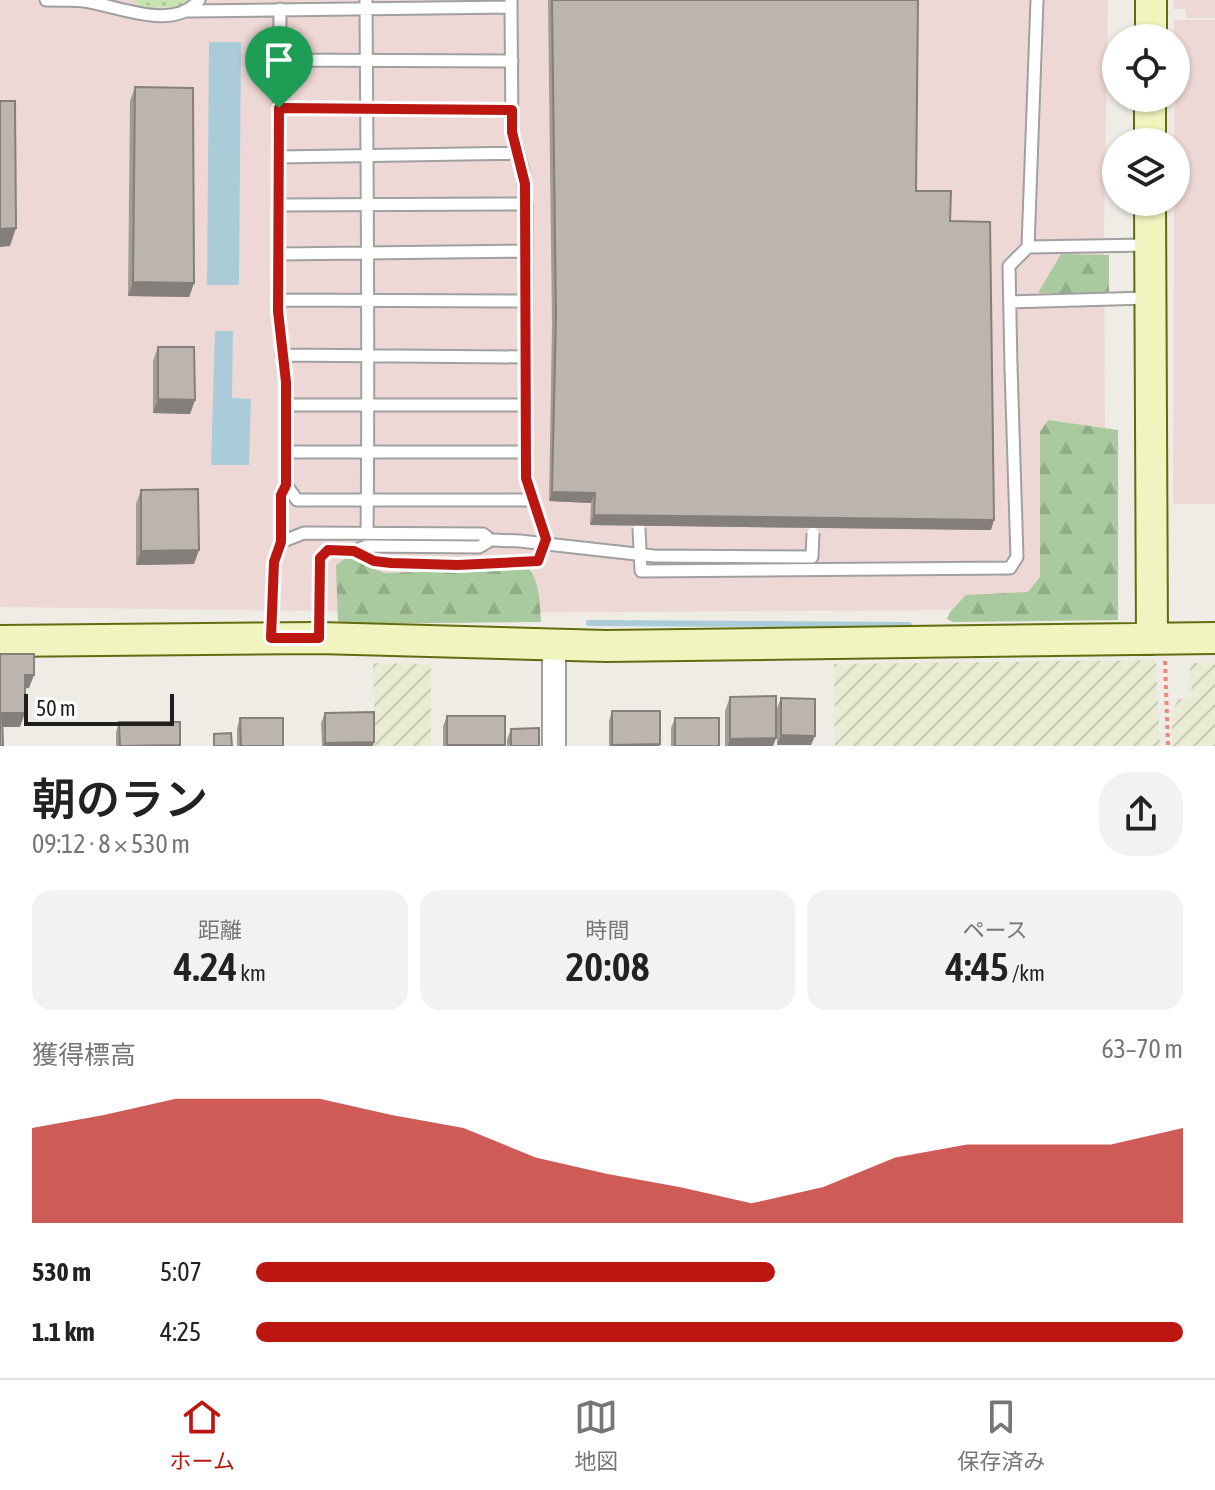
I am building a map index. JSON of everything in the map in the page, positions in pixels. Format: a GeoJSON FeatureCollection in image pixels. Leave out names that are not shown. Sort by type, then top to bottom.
{"type":"FeatureCollection","features":[{"type":"Feature","properties":{"kind":"street"},"geometry":{"type":"LineString","coordinates":[[1151,0],[1151,24]]}},
{"type":"Feature","properties":{"kind":"street"},"geometry":{"type":"LineString","coordinates":[[1150,216],[1158,639]]}},
{"type":"Feature","properties":{"kind":"street"},"geometry":{"type":"LineString","coordinates":[[0,641],[319,638],[554,645],[1215,638]]}},
{"type":"Feature","properties":{"kind":"street"},"geometry":{"type":"LineString","coordinates":[[554,645],[554,746]]}},
{"type":"Feature","properties":{"kind":"lane"},"geometry":{"type":"LineString","coordinates":[[46,0],[86,1],[130,12],[164,15],[189,11],[366,4],[511,4],[512,132],[525,184],[526,204],[526,478],[546,539],[538,561],[458,565],[391,563],[374,561],[354,551]]}},
{"type":"Feature","properties":{"kind":"lane"},"geometry":{"type":"LineString","coordinates":[[189,11],[199,0]]}},
{"type":"Feature","properties":{"kind":"lane"},"geometry":{"type":"LineString","coordinates":[[639,528],[641,571],[1010,568],[1017,557],[1009,266],[1028,247],[1037,0]]}},
{"type":"Feature","properties":{"kind":"lane"},"geometry":{"type":"LineString","coordinates":[[366,4],[365,158],[369,300],[367,533]]}},
{"type":"Feature","properties":{"kind":"lane"},"geometry":{"type":"LineString","coordinates":[[271,638],[274,562],[281,542],[281,495],[286,485],[286,405],[279,300],[280,9]]}},
{"type":"Feature","properties":{"kind":"lane"},"geometry":{"type":"LineString","coordinates":[[279,60],[512,61]]}},
{"type":"Feature","properties":{"kind":"lane"},"geometry":{"type":"LineString","coordinates":[[279,108],[512,110]]}},
{"type":"Feature","properties":{"kind":"lane"},"geometry":{"type":"LineString","coordinates":[[279,157],[365,158],[518,153]]}},
{"type":"Feature","properties":{"kind":"lane"},"geometry":{"type":"LineString","coordinates":[[279,205],[526,204]]}},
{"type":"Feature","properties":{"kind":"lane"},"geometry":{"type":"LineString","coordinates":[[1028,247],[1149,245]]}},
{"type":"Feature","properties":{"kind":"lane"},"geometry":{"type":"LineString","coordinates":[[279,254],[526,251]]}},
{"type":"Feature","properties":{"kind":"lane"},"geometry":{"type":"LineString","coordinates":[[1010,302],[1149,298]]}},
{"type":"Feature","properties":{"kind":"lane"},"geometry":{"type":"LineString","coordinates":[[279,300],[526,301]]}},
{"type":"Feature","properties":{"kind":"lane"},"geometry":{"type":"LineString","coordinates":[[282,355],[525,357]]}},
{"type":"Feature","properties":{"kind":"lane"},"geometry":{"type":"LineString","coordinates":[[286,405],[525,405]]}},
{"type":"Feature","properties":{"kind":"lane"},"geometry":{"type":"LineString","coordinates":[[286,452],[526,452]]}},
{"type":"Feature","properties":{"kind":"lane"},"geometry":{"type":"LineString","coordinates":[[286,485],[297,500],[533,500]]}},
{"type":"Feature","properties":{"kind":"lane"},"geometry":{"type":"LineString","coordinates":[[281,542],[304,533],[483,534],[491,540]]}},
{"type":"Feature","properties":{"kind":"lane"},"geometry":{"type":"LineString","coordinates":[[319,638],[320,558],[328,550],[479,547],[491,540],[654,556],[812,557],[813,533]]}},
{"type":"Feature","properties":{"kind":"path"},"geometry":{"type":"LineString","coordinates":[[1158,639],[1168,746]]}},
{"type":"Feature","properties":{"kind":"shaded area"},"geometry":{"type":"Polygon","coordinates":[[[0,0],[1108,0],[1108,24],[1102,24],[1102,112],[1106,112],[1106,128],[1102,128],[1106,609],[473,613],[0,607],[0,0]]]}},
{"type":"Feature","properties":{"kind":"shaded area"},"geometry":{"type":"Polygon","coordinates":[[[1173,0],[1215,0],[1215,18],[1186,18],[1186,9],[1174,9],[1173,0]]]}},
{"type":"Feature","properties":{"kind":"shaded area"},"geometry":{"type":"Polygon","coordinates":[[[1174,20],[1215,20],[1215,504],[1173,504],[1174,216],[1190,216],[1190,128],[1174,128],[1175,112],[1190,112],[1190,24],[1174,24],[1174,20]]]}},
{"type":"Feature","properties":{"kind":"green space"},"geometry":{"type":"Polygon","coordinates":[[[134,0],[192,0],[183,6],[141,8],[134,0]]]}},
{"type":"Feature","properties":{"kind":"green space"},"geometry":{"type":"Polygon","coordinates":[[[1061,254],[1109,255],[1109,293],[1038,293],[1061,254]]]}},
{"type":"Feature","properties":{"kind":"green space"},"geometry":{"type":"Polygon","coordinates":[[[1048,420],[1118,430],[1118,620],[953,622],[947,619],[950,612],[966,595],[1028,592],[1040,577],[1040,432],[1048,420]]]}},
{"type":"Feature","properties":{"kind":"green space"},"geometry":{"type":"Polygon","coordinates":[[[348,557],[384,573],[529,569],[537,587],[541,622],[338,624],[336,565],[348,557]]]}},
{"type":"Feature","properties":{"kind":"green space"},"geometry":{"type":"Polygon","coordinates":[[[1156,660],[1160,746],[835,746],[834,664],[1156,660]]]}},
{"type":"Feature","properties":{"kind":"green space"},"geometry":{"type":"Polygon","coordinates":[[[373,663],[431,664],[431,746],[375,746],[373,663]]]}},
{"type":"Feature","properties":{"kind":"green space"},"geometry":{"type":"Polygon","coordinates":[[[1190,663],[1215,663],[1215,746],[1172,746],[1172,713],[1178,699],[1192,698],[1190,663]]]}},
{"type":"Feature","properties":{"kind":"water"},"geometry":{"type":"Polygon","coordinates":[[[209,42],[241,42],[239,285],[207,285],[209,42]]]}},
{"type":"Feature","properties":{"kind":"water"},"geometry":{"type":"Polygon","coordinates":[[[215,331],[233,331],[232,398],[251,399],[249,465],[211,465],[215,331]]]}},
{"type":"Feature","properties":{"kind":"building"},"geometry":{"type":"Polygon","coordinates":[[[552,0],[918,0],[916,191],[951,191],[950,221],[990,222],[994,520],[594,515],[595,493],[552,492],[556,316],[552,0]]]}},
{"type":"Feature","properties":{"kind":"building"},"geometry":{"type":"Polygon","coordinates":[[[135,87],[193,88],[194,283],[133,282],[135,87]]]}},
{"type":"Feature","properties":{"kind":"building"},"geometry":{"type":"Polygon","coordinates":[[[0,101],[15,101],[16,228],[0,229],[0,101]]]}},
{"type":"Feature","properties":{"kind":"building"},"geometry":{"type":"Polygon","coordinates":[[[158,347],[194,347],[195,400],[158,399],[158,347]]]}},
{"type":"Feature","properties":{"kind":"building"},"geometry":{"type":"Polygon","coordinates":[[[198,489],[199,550],[141,551],[141,490],[198,489]]]}},
{"type":"Feature","properties":{"kind":"building"},"geometry":{"type":"Polygon","coordinates":[[[0,654],[34,654],[34,675],[25,675],[25,713],[2,713],[3,746],[0,746],[0,654]]]}},
{"type":"Feature","properties":{"kind":"building"},"geometry":{"type":"Polygon","coordinates":[[[776,696],[776,738],[730,739],[730,697],[776,696]]]}},
{"type":"Feature","properties":{"kind":"building"},"geometry":{"type":"Polygon","coordinates":[[[781,698],[815,699],[815,736],[781,735],[781,698]]]}},
{"type":"Feature","properties":{"kind":"building"},"geometry":{"type":"Polygon","coordinates":[[[612,711],[660,711],[660,744],[612,745],[612,711]]]}},
{"type":"Feature","properties":{"kind":"building"},"geometry":{"type":"Polygon","coordinates":[[[374,712],[374,742],[325,743],[325,713],[374,712]]]}},
{"type":"Feature","properties":{"kind":"building"},"geometry":{"type":"Polygon","coordinates":[[[447,716],[505,716],[505,745],[447,745],[447,716]]]}},
{"type":"Feature","properties":{"kind":"building"},"geometry":{"type":"Polygon","coordinates":[[[240,718],[283,718],[283,746],[241,746],[240,718]]]}},
{"type":"Feature","properties":{"kind":"building"},"geometry":{"type":"Polygon","coordinates":[[[675,718],[719,718],[719,746],[675,746],[675,718]]]}},
{"type":"Feature","properties":{"kind":"building"},"geometry":{"type":"Polygon","coordinates":[[[119,722],[180,722],[180,745],[120,746],[119,722]]]}},
{"type":"Feature","properties":{"kind":"building"},"geometry":{"type":"Polygon","coordinates":[[[539,728],[539,746],[511,746],[511,729],[539,728]]]}},
{"type":"Feature","properties":{"kind":"building"},"geometry":{"type":"Polygon","coordinates":[[[231,733],[232,746],[214,746],[214,734],[231,733]]]}},
{"type":"Feature","properties":{"kind":"waterway"},"geometry":{"type":"LineString","coordinates":[[589,623],[909,625]]}},
{"type":"Feature","properties":{"kind":"route"},"geometry":{"type":"LineString","coordinates":[[279,108],[512,110],[512,132],[525,184],[526,478],[546,539],[538,561],[458,565],[391,563],[374,561],[354,551],[328,550],[320,558],[319,638],[271,638],[274,562],[281,542],[281,495],[286,485],[286,382],[278,311],[279,108]]}}]}
